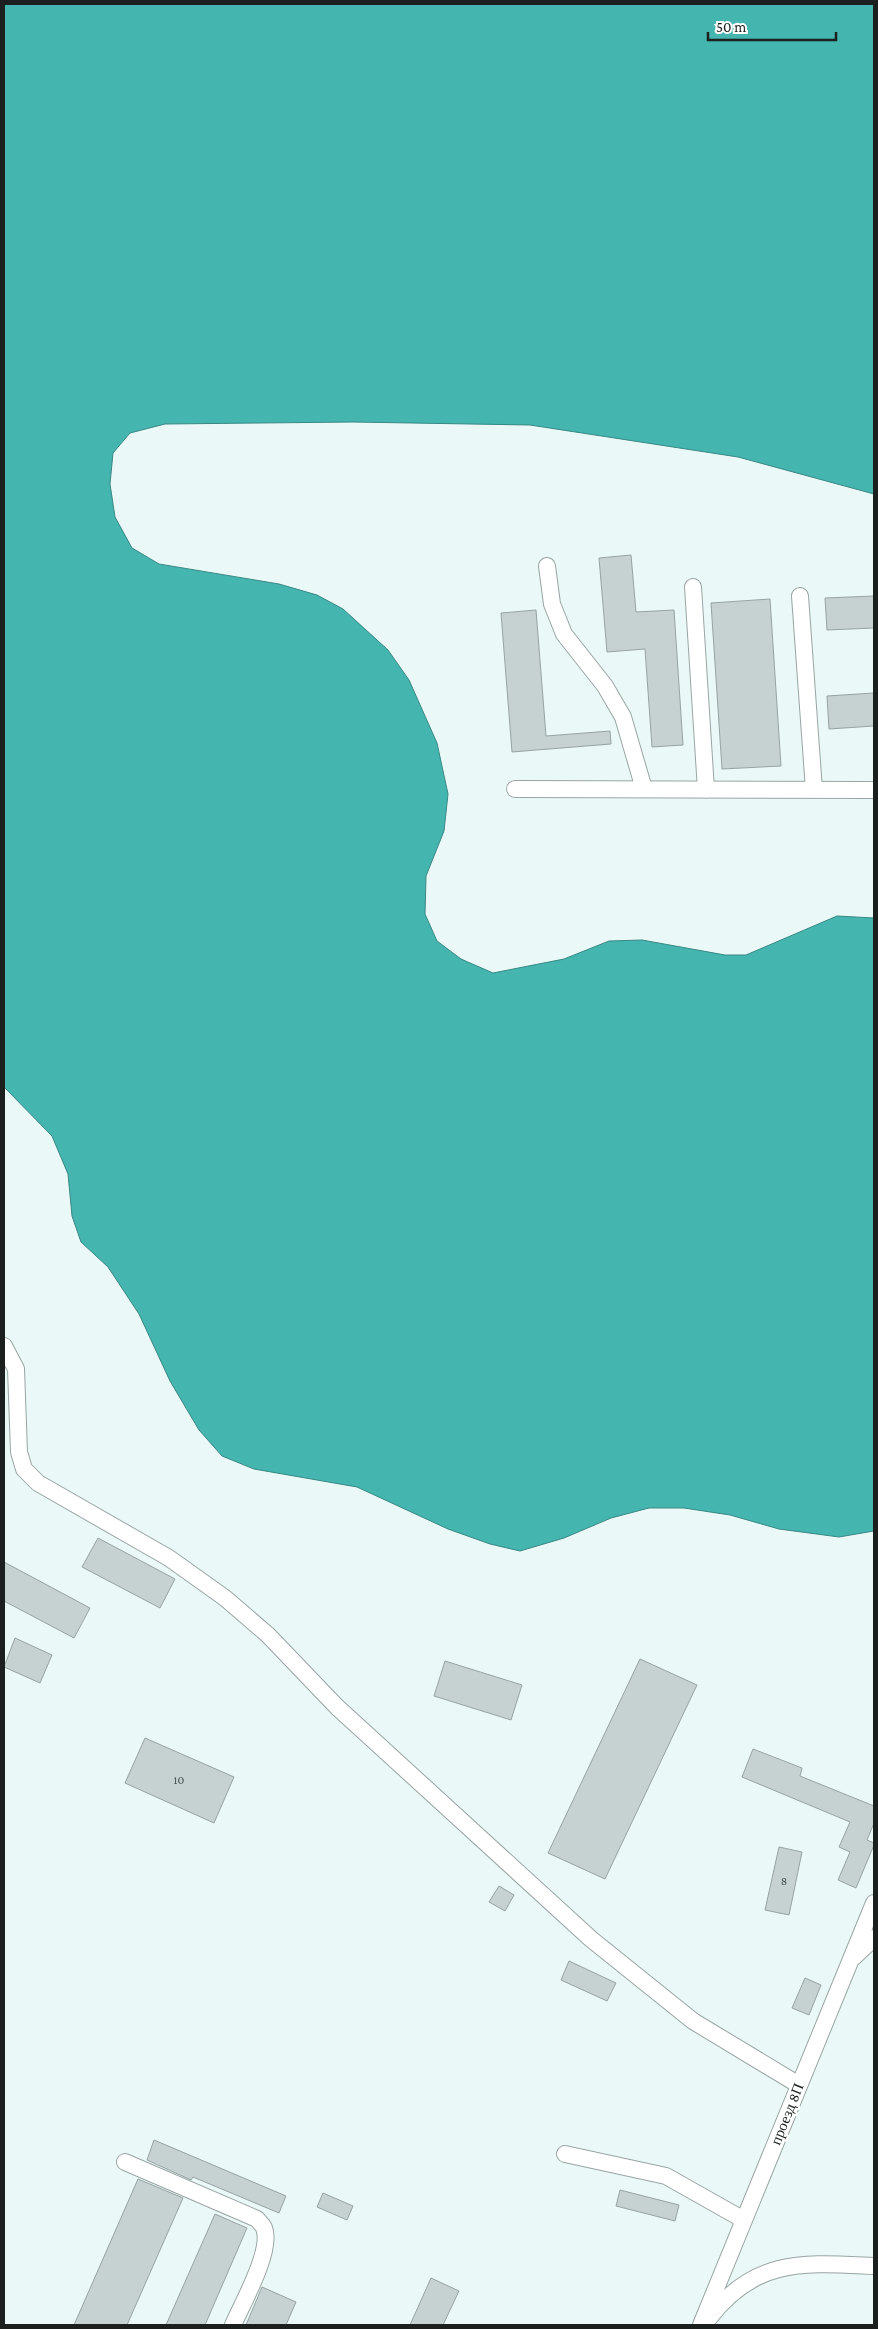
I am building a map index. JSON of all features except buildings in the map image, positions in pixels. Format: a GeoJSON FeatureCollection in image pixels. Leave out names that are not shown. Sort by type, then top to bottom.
{"type":"FeatureCollection","features":[{"type":"Feature","properties":{"kind":"street"},"geometry":{"type":"LineString","coordinates":[[547,566],[552,604],[564,634],[605,686],[623,717],[644,789]]}},
{"type":"Feature","properties":{"kind":"street"},"geometry":{"type":"LineString","coordinates":[[692,587],[706,790]]}},
{"type":"Feature","properties":{"kind":"street"},"geometry":{"type":"LineString","coordinates":[[800,596],[814,790]]}},
{"type":"Feature","properties":{"kind":"street"},"geometry":{"type":"LineString","coordinates":[[514,789],[874,790]]}},
{"type":"Feature","properties":{"kind":"street"},"geometry":{"type":"LineString","coordinates":[[4,1346],[16,1369],[19,1452],[24,1469],[38,1483],[169,1558],[225,1598],[268,1635],[337,1707],[591,1939],[694,2021],[799,2085]]}},
{"type":"Feature","properties":{"kind":"street","name":"проезд 8П"},"geometry":{"type":"LineString","coordinates":[[702,2325],[874,1902]]}},
{"type":"Feature","properties":{"kind":"street"},"geometry":{"type":"LineString","coordinates":[[850,1961],[874,1938]]}},
{"type":"Feature","properties":{"kind":"street"},"geometry":{"type":"LineString","coordinates":[[565,2154],[666,2176],[744,2220]]}},
{"type":"Feature","properties":{"kind":"street"},"geometry":{"type":"LineString","coordinates":[[125,2162],[257,2219],[264,2228],[266,2238],[263,2256],[233,2325]]}},
{"type":"Feature","properties":{"kind":"street"},"geometry":{"type":"LineString","coordinates":[[702,2325],[720,2304],[740,2286],[765,2272],[811,2263],[874,2266]]}},
{"type":"Feature","properties":{"kind":"water"},"geometry":{"type":"Polygon","coordinates":[[[4,4],[874,4],[874,494],[738,457],[530,425],[353,422],[165,424],[130,433],[113,453],[110,484],[115,517],[132,548],[159,564],[279,584],[317,595],[343,609],[388,650],[409,680],[437,743],[448,794],[444,831],[426,876],[425,914],[437,941],[461,959],[493,973],[564,959],[609,941],[642,940],[725,955],[746,955],[837,916],[874,918],[874,1531],[839,1537],[779,1529],[730,1515],[684,1508],[649,1508],[611,1518],[564,1538],[520,1551],[490,1544],[448,1529],[357,1487],[254,1469],[222,1456],[199,1430],[170,1381],[139,1314],[108,1267],[81,1242],[72,1216],[68,1174],[52,1136],[4,1087],[4,4]]]}}]}
